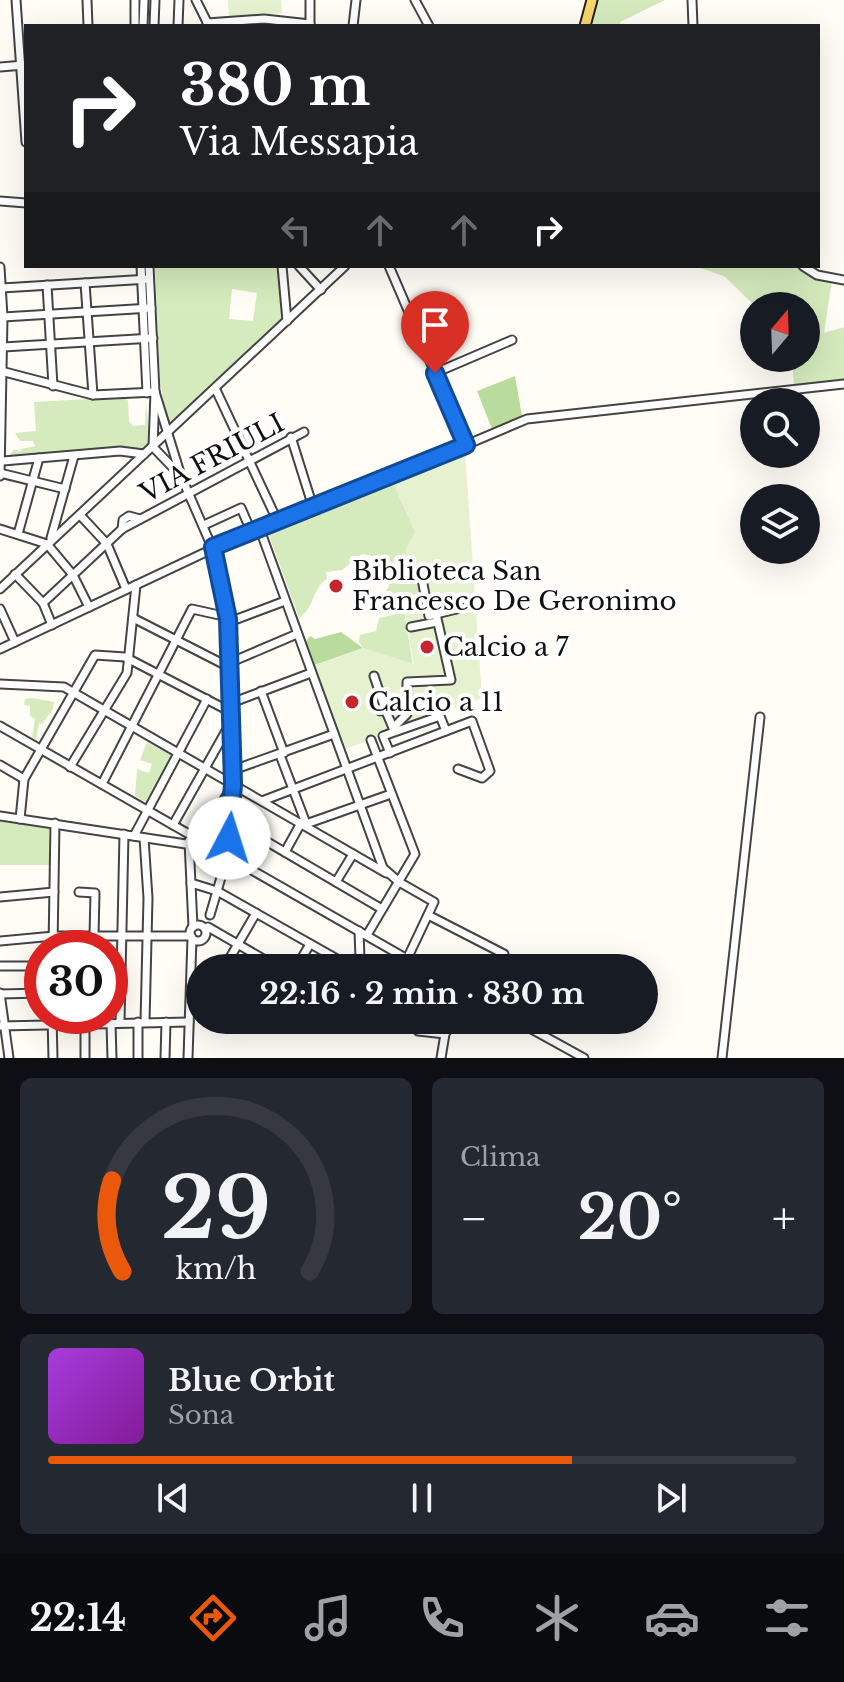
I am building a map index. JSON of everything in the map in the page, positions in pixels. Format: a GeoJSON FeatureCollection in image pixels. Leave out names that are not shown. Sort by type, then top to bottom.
{"type":"FeatureCollection","features":[{"type":"Feature","properties":{"kind":"main road"},"geometry":{"type":"LineString","coordinates":[[586,24],[592,0]]}},
{"type":"Feature","properties":{"kind":"street"},"geometry":{"type":"LineString","coordinates":[[0,67],[24,66],[23,34],[16,0]]}},
{"type":"Feature","properties":{"kind":"street"},"geometry":{"type":"LineString","coordinates":[[87,0],[88,24]]}},
{"type":"Feature","properties":{"kind":"street"},"geometry":{"type":"LineString","coordinates":[[135,0],[135,24]]}},
{"type":"Feature","properties":{"kind":"street"},"geometry":{"type":"LineString","coordinates":[[143,24],[144,0]]}},
{"type":"Feature","properties":{"kind":"street"},"geometry":{"type":"LineString","coordinates":[[154,24],[155,0]]}},
{"type":"Feature","properties":{"kind":"street"},"geometry":{"type":"LineString","coordinates":[[178,24],[179,0]]}},
{"type":"Feature","properties":{"kind":"street"},"geometry":{"type":"LineString","coordinates":[[196,0],[208,24],[276,23]]}},
{"type":"Feature","properties":{"kind":"street"},"geometry":{"type":"LineString","coordinates":[[310,0],[310,24]]}},
{"type":"Feature","properties":{"kind":"street"},"geometry":{"type":"LineString","coordinates":[[353,24],[356,0]]}},
{"type":"Feature","properties":{"kind":"street"},"geometry":{"type":"LineString","coordinates":[[415,0],[428,24]]}},
{"type":"Feature","properties":{"kind":"street"},"geometry":{"type":"LineString","coordinates":[[692,0],[693,24]]}},
{"type":"Feature","properties":{"kind":"street"},"geometry":{"type":"LineString","coordinates":[[1,206],[22,203]]}},
{"type":"Feature","properties":{"kind":"street"},"geometry":{"type":"LineString","coordinates":[[0,267],[3,317],[3,461],[0,474],[65,489]]}},
{"type":"Feature","properties":{"kind":"street"},"geometry":{"type":"LineString","coordinates":[[142,268],[147,308],[153,447],[181,476]]}},
{"type":"Feature","properties":{"kind":"street"},"geometry":{"type":"LineString","coordinates":[[145,279],[148,268]]}},
{"type":"Feature","properties":{"kind":"street"},"geometry":{"type":"LineString","coordinates":[[282,268],[287,321]]}},
{"type":"Feature","properties":{"kind":"street"},"geometry":{"type":"LineString","coordinates":[[301,268],[321,290]]}},
{"type":"Feature","properties":{"kind":"street"},"geometry":{"type":"LineString","coordinates":[[1,586],[216,390],[343,268]]}},
{"type":"Feature","properties":{"kind":"street"},"geometry":{"type":"LineString","coordinates":[[390,268],[466,445]]}},
{"type":"Feature","properties":{"kind":"street"},"geometry":{"type":"LineString","coordinates":[[806,268],[817,275],[844,280]]}},
{"type":"Feature","properties":{"kind":"street"},"geometry":{"type":"LineString","coordinates":[[1,290],[145,279]]}},
{"type":"Feature","properties":{"kind":"street"},"geometry":{"type":"LineString","coordinates":[[85,283],[93,395]]}},
{"type":"Feature","properties":{"kind":"street"},"geometry":{"type":"LineString","coordinates":[[47,285],[53,386]]}},
{"type":"Feature","properties":{"kind":"street"},"geometry":{"type":"LineString","coordinates":[[3,317],[147,308]]}},
{"type":"Feature","properties":{"kind":"street"},"geometry":{"type":"LineString","coordinates":[[2,344],[148,338]]}},
{"type":"Feature","properties":{"kind":"street"},"geometry":{"type":"LineString","coordinates":[[435,373],[512,340]]}},
{"type":"Feature","properties":{"kind":"street"},"geometry":{"type":"LineString","coordinates":[[2,372],[93,395],[151,392]]}},
{"type":"Feature","properties":{"kind":"street"},"geometry":{"type":"LineString","coordinates":[[0,649],[213,547],[527,419],[844,384]]}},
{"type":"Feature","properties":{"kind":"street"},"geometry":{"type":"LineString","coordinates":[[216,390],[277,520]]}},
{"type":"Feature","properties":{"kind":"street"},"geometry":{"type":"LineString","coordinates":[[151,392],[181,476],[213,547],[228,619],[233,784],[227,857],[197,954]]}},
{"type":"Feature","properties":{"kind":"street","name":"VIA FRIULI"},"geometry":{"type":"LineString","coordinates":[[43,603],[122,529],[248,459],[304,432]]}},
{"type":"Feature","properties":{"kind":"street"},"geometry":{"type":"LineString","coordinates":[[291,437],[313,507]]}},
{"type":"Feature","properties":{"kind":"street"},"geometry":{"type":"LineString","coordinates":[[3,461],[127,452],[146,454]]}},
{"type":"Feature","properties":{"kind":"street"},"geometry":{"type":"LineString","coordinates":[[127,452],[136,462]]}},
{"type":"Feature","properties":{"kind":"street"},"geometry":{"type":"LineString","coordinates":[[49,543],[74,456]]}},
{"type":"Feature","properties":{"kind":"street"},"geometry":{"type":"LineString","coordinates":[[18,534],[39,458]]}},
{"type":"Feature","properties":{"kind":"street"},"geometry":{"type":"LineString","coordinates":[[204,525],[241,508],[255,529],[388,874]]}},
{"type":"Feature","properties":{"kind":"street"},"geometry":{"type":"LineString","coordinates":[[80,515],[107,544],[126,589]]}},
{"type":"Feature","properties":{"kind":"street"},"geometry":{"type":"LineString","coordinates":[[57,518],[66,528]]}},
{"type":"Feature","properties":{"kind":"street"},"geometry":{"type":"LineString","coordinates":[[0,529],[49,543],[73,575],[89,607]]}},
{"type":"Feature","properties":{"kind":"street"},"geometry":{"type":"LineString","coordinates":[[15,574],[43,603],[52,625]]}},
{"type":"Feature","properties":{"kind":"street"},"geometry":{"type":"LineString","coordinates":[[422,579],[429,616],[436,618]]}},
{"type":"Feature","properties":{"kind":"street"},"geometry":{"type":"LineString","coordinates":[[70,767],[127,673],[136,585]]}},
{"type":"Feature","properties":{"kind":"street"},"geometry":{"type":"LineString","coordinates":[[102,784],[192,609],[228,619],[285,601]]}},
{"type":"Feature","properties":{"kind":"street"},"geometry":{"type":"LineString","coordinates":[[411,627],[461,608]]}},
{"type":"Feature","properties":{"kind":"street"},"geometry":{"type":"LineString","coordinates":[[0,609],[15,642]]}},
{"type":"Feature","properties":{"kind":"street"},"geometry":{"type":"LineString","coordinates":[[133,618],[229,665],[308,634]]}},
{"type":"Feature","properties":{"kind":"street"},"geometry":{"type":"LineString","coordinates":[[394,730],[407,714],[407,682],[451,680],[436,618]]}},
{"type":"Feature","properties":{"kind":"street"},"geometry":{"type":"LineString","coordinates":[[20,819],[24,779],[95,655],[129,659],[207,699],[232,716]]}},
{"type":"Feature","properties":{"kind":"street"},"geometry":{"type":"LineString","coordinates":[[231,703],[311,673]]}},
{"type":"Feature","properties":{"kind":"street"},"geometry":{"type":"LineString","coordinates":[[374,676],[387,708],[382,710],[394,730]]}},
{"type":"Feature","properties":{"kind":"street"},"geometry":{"type":"LineString","coordinates":[[0,684],[64,687],[305,824],[434,902],[409,954]]}},
{"type":"Feature","properties":{"kind":"street"},"geometry":{"type":"LineString","coordinates":[[261,691],[305,824]]}},
{"type":"Feature","properties":{"kind":"street"},"geometry":{"type":"LineString","coordinates":[[134,836],[207,699]]}},
{"type":"Feature","properties":{"kind":"street"},"geometry":{"type":"LineString","coordinates":[[173,825],[232,716]]}},
{"type":"Feature","properties":{"kind":"street"},"geometry":{"type":"LineString","coordinates":[[390,753],[383,736],[394,730],[440,716],[446,731]]}},
{"type":"Feature","properties":{"kind":"street"},"geometry":{"type":"LineString","coordinates":[[722,1058],[760,717]]}},
{"type":"Feature","properties":{"kind":"street"},"geometry":{"type":"LineString","coordinates":[[262,801],[472,721],[490,771],[482,778],[458,769]]}},
{"type":"Feature","properties":{"kind":"street"},"geometry":{"type":"LineString","coordinates":[[0,726],[173,825],[194,841],[212,848],[399,954]]}},
{"type":"Feature","properties":{"kind":"street"},"geometry":{"type":"LineString","coordinates":[[412,726],[418,742]]}},
{"type":"Feature","properties":{"kind":"street"},"geometry":{"type":"LineString","coordinates":[[233,770],[334,734]]}},
{"type":"Feature","properties":{"kind":"street"},"geometry":{"type":"LineString","coordinates":[[361,954],[363,933],[382,909],[415,854],[371,740]]}},
{"type":"Feature","properties":{"kind":"street"},"geometry":{"type":"LineString","coordinates":[[0,765],[24,779]]}},
{"type":"Feature","properties":{"kind":"street"},"geometry":{"type":"LineString","coordinates":[[202,931],[191,883],[194,841],[233,784]]}},
{"type":"Feature","properties":{"kind":"street"},"geometry":{"type":"LineString","coordinates":[[285,852],[305,824],[391,794]]}},
{"type":"Feature","properties":{"kind":"street"},"geometry":{"type":"LineString","coordinates":[[0,816],[144,838],[194,841]]}},
{"type":"Feature","properties":{"kind":"street"},"geometry":{"type":"LineString","coordinates":[[230,820],[382,909]]}},
{"type":"Feature","properties":{"kind":"street"},"geometry":{"type":"LineString","coordinates":[[54,930],[55,823]]}},
{"type":"Feature","properties":{"kind":"street"},"geometry":{"type":"LineString","coordinates":[[122,930],[124,834]]}},
{"type":"Feature","properties":{"kind":"street"},"geometry":{"type":"LineString","coordinates":[[138,1058],[147,937],[144,838]]}},
{"type":"Feature","properties":{"kind":"street"},"geometry":{"type":"LineString","coordinates":[[336,882],[353,854]]}},
{"type":"Feature","properties":{"kind":"street"},"geometry":{"type":"LineString","coordinates":[[191,883],[217,891],[328,954]]}},
{"type":"Feature","properties":{"kind":"street"},"geometry":{"type":"LineString","coordinates":[[0,897],[54,892]]}},
{"type":"Feature","properties":{"kind":"street"},"geometry":{"type":"LineString","coordinates":[[79,892],[95,893],[92,930]]}},
{"type":"Feature","properties":{"kind":"street"},"geometry":{"type":"LineString","coordinates":[[232,954],[256,913]]}},
{"type":"Feature","properties":{"kind":"street"},"geometry":{"type":"LineString","coordinates":[[428,915],[504,954]]}},
{"type":"Feature","properties":{"kind":"street"},"geometry":{"type":"LineString","coordinates":[[128,937],[192,937],[202,931]]}},
{"type":"Feature","properties":{"kind":"street"},"geometry":{"type":"LineString","coordinates":[[192,937],[202,931]]}},
{"type":"Feature","properties":{"kind":"street"},"geometry":{"type":"LineString","coordinates":[[202,931],[255,954]]}},
{"type":"Feature","properties":{"kind":"street"},"geometry":{"type":"LineString","coordinates":[[192,937],[193,954]]}},
{"type":"Feature","properties":{"kind":"street"},"geometry":{"type":"LineString","coordinates":[[0,941],[24,939]]}},
{"type":"Feature","properties":{"kind":"street"},"geometry":{"type":"LineString","coordinates":[[304,954],[310,944]]}},
{"type":"Feature","properties":{"kind":"street"},"geometry":{"type":"LineString","coordinates":[[0,966],[24,966]]}},
{"type":"Feature","properties":{"kind":"street"},"geometry":{"type":"LineString","coordinates":[[9,1058],[2,1025],[0,993],[24,993]]}},
{"type":"Feature","properties":{"kind":"street"},"geometry":{"type":"LineString","coordinates":[[165,1058],[166,1022]]}},
{"type":"Feature","properties":{"kind":"street"},"geometry":{"type":"LineString","coordinates":[[128,1023],[186,1022]]}},
{"type":"Feature","properties":{"kind":"street"},"geometry":{"type":"LineString","coordinates":[[2,1025],[24,1023]]}},
{"type":"Feature","properties":{"kind":"street"},"geometry":{"type":"LineString","coordinates":[[52,1034],[53,1058]]}},
{"type":"Feature","properties":{"kind":"street"},"geometry":{"type":"LineString","coordinates":[[85,1034],[85,1058]]}},
{"type":"Feature","properties":{"kind":"street"},"geometry":{"type":"LineString","coordinates":[[112,1058],[115,1034]]}},
{"type":"Feature","properties":{"kind":"street"},"geometry":{"type":"LineString","coordinates":[[188,1058],[189,1034]]}},
{"type":"Feature","properties":{"kind":"street"},"geometry":{"type":"LineString","coordinates":[[441,1058],[445,1034]]}},
{"type":"Feature","properties":{"kind":"street"},"geometry":{"type":"LineString","coordinates":[[540,1034],[584,1058]]}},
{"type":"Feature","properties":{"kind":"green space"},"geometry":{"type":"Polygon","coordinates":[[[228,0],[281,0],[282,13],[229,17],[228,0]]]}},
{"type":"Feature","properties":{"kind":"green space"},"geometry":{"type":"Polygon","coordinates":[[[593,0],[665,0],[620,24],[587,24],[593,0]]]}},
{"type":"Feature","properties":{"kind":"green space"},"geometry":{"type":"Polygon","coordinates":[[[155,268],[278,268],[283,321],[168,427],[160,381],[155,268]],[[232,289],[229,319],[253,321],[257,293],[232,289]]]}},
{"type":"Feature","properties":{"kind":"green space"},"geometry":{"type":"Polygon","coordinates":[[[700,268],[802,268],[832,280],[824,333],[844,327],[844,379],[794,387],[793,372],[820,372],[820,292],[741,292],[724,276],[700,268]]]}},
{"type":"Feature","properties":{"kind":"green space"},"geometry":{"type":"Polygon","coordinates":[[[515,376],[522,416],[492,429],[477,391],[515,376]]]}},
{"type":"Feature","properties":{"kind":"green space"},"geometry":{"type":"Polygon","coordinates":[[[124,397],[128,401],[129,421],[133,426],[145,425],[146,402],[150,445],[138,451],[130,447],[8,457],[14,449],[21,452],[21,449],[35,446],[33,441],[20,441],[15,433],[36,431],[34,402],[124,397]]]}},
{"type":"Feature","properties":{"kind":"green space"},"geometry":{"type":"Polygon","coordinates":[[[465,451],[482,698],[340,751],[309,667],[363,648],[414,664],[402,598],[420,593],[418,579],[413,579],[405,551],[415,531],[393,483],[465,451]]]}},
{"type":"Feature","properties":{"kind":"green space"},"geometry":{"type":"Polygon","coordinates":[[[393,483],[415,531],[420,594],[402,599],[413,665],[363,648],[359,641],[360,635],[376,631],[379,618],[397,614],[391,591],[386,591],[389,586],[381,558],[362,554],[342,570],[326,572],[327,579],[299,618],[267,530],[272,525],[393,483]]]}},
{"type":"Feature","properties":{"kind":"green space"},"geometry":{"type":"Polygon","coordinates":[[[341,632],[363,648],[315,665],[306,641],[310,636],[315,639],[341,632]]]}},
{"type":"Feature","properties":{"kind":"green space"},"geometry":{"type":"Polygon","coordinates":[[[25,699],[54,702],[53,709],[42,724],[39,723],[36,740],[32,737],[35,719],[30,716],[30,706],[24,705],[25,699]]]}},
{"type":"Feature","properties":{"kind":"green space"},"geometry":{"type":"Polygon","coordinates":[[[147,742],[173,756],[147,803],[135,796],[137,769],[149,773],[152,764],[140,760],[147,742]]]}},
{"type":"Feature","properties":{"kind":"green space"},"geometry":{"type":"Polygon","coordinates":[[[0,819],[49,826],[49,865],[0,865],[0,819]]]}},
{"type":"Feature","properties":{"kind":"place","name":"Biblioteca San Francesco De Geronimo"},"geometry":{"type":"Point","coordinates":[336,586]}},
{"type":"Feature","properties":{"kind":"place","name":"Calcio a 7"},"geometry":{"type":"Point","coordinates":[427,647]}},
{"type":"Feature","properties":{"kind":"place","name":"Calcio a 11"},"geometry":{"type":"Point","coordinates":[352,702]}},
{"type":"Feature","properties":{"kind":"route"},"geometry":{"type":"LineString","coordinates":[[229,838],[233,784],[228,619],[213,547],[466,445],[435,373]]}}]}
